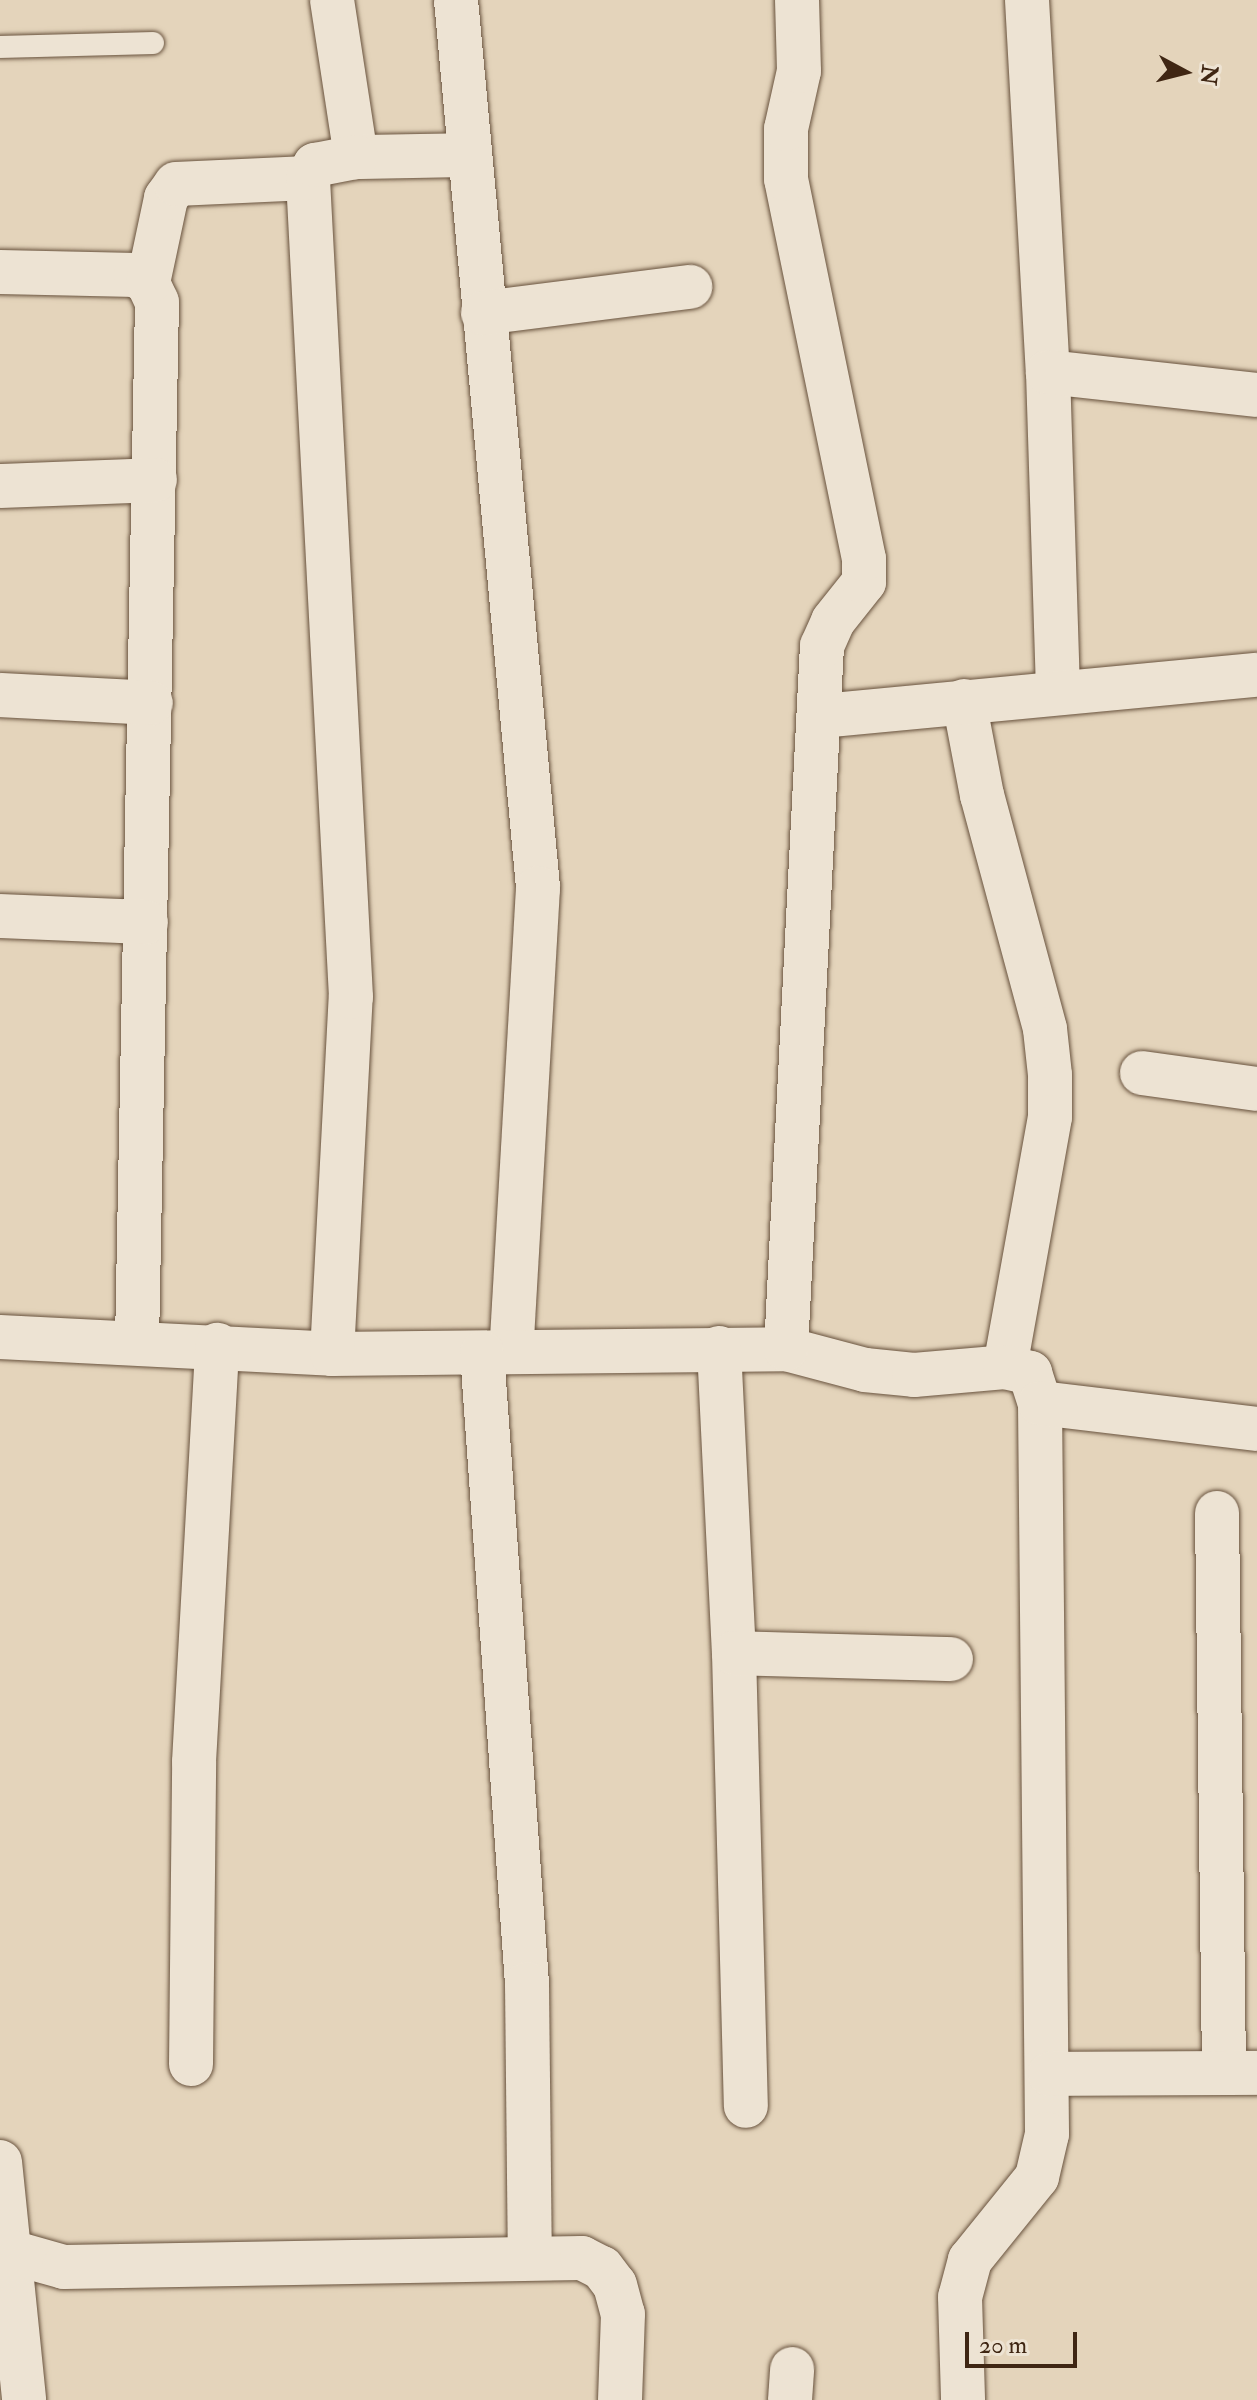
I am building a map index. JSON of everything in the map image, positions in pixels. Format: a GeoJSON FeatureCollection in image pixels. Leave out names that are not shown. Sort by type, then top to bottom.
{"type":"FeatureCollection","features":[{"type":"Feature","properties":{"kind":"street"},"geometry":{"type":"LineString","coordinates":[[332,0],[356,157]]}},
{"type":"Feature","properties":{"kind":"street"},"geometry":{"type":"LineString","coordinates":[[456,0],[538,888],[497,1352],[527,1984],[530,2256]]}},
{"type":"Feature","properties":{"kind":"street"},"geometry":{"type":"LineString","coordinates":[[786,1349],[821,716],[822,646],[833,621],[864,582],[864,559],[786,179],[786,129],[799,71],[797,0]]}},
{"type":"Feature","properties":{"kind":"street"},"geometry":{"type":"LineString","coordinates":[[1027,0],[1048,372],[1058,693]]}},
{"type":"Feature","properties":{"kind":"street"},"geometry":{"type":"LineString","coordinates":[[332,1354],[351,997],[308,178],[315,165],[356,157],[470,155]]}},
{"type":"Feature","properties":{"kind":"street"},"geometry":{"type":"LineString","coordinates":[[137,1342],[157,302],[148,283],[166,198],[176,184],[308,178]]}},
{"type":"Feature","properties":{"kind":"street"},"geometry":{"type":"LineString","coordinates":[[0,272],[112,271],[148,283]]}},
{"type":"Feature","properties":{"kind":"street"},"geometry":{"type":"LineString","coordinates":[[483,313],[690,287]]}},
{"type":"Feature","properties":{"kind":"street"},"geometry":{"type":"LineString","coordinates":[[1048,372],[1257,395]]}},
{"type":"Feature","properties":{"kind":"street"},"geometry":{"type":"LineString","coordinates":[[0,486],[155,480]]}},
{"type":"Feature","properties":{"kind":"street"},"geometry":{"type":"LineString","coordinates":[[821,716],[1257,675]]}},
{"type":"Feature","properties":{"kind":"street"},"geometry":{"type":"LineString","coordinates":[[0,695],[151,703]]}},
{"type":"Feature","properties":{"kind":"street"},"geometry":{"type":"LineString","coordinates":[[964,701],[982,795],[1045,1029],[1050,1075],[1050,1117],[1005,1367]]}},
{"type":"Feature","properties":{"kind":"street"},"geometry":{"type":"LineString","coordinates":[[0,916],[146,922]]}},
{"type":"Feature","properties":{"kind":"street"},"geometry":{"type":"LineString","coordinates":[[1142,1073],[1257,1089]]}},
{"type":"Feature","properties":{"kind":"street"},"geometry":{"type":"LineString","coordinates":[[0,1337],[217,1345],[332,1354],[786,1349],[865,1370],[914,1375],[1005,1367],[1030,1373],[1040,1403],[1050,2074],[1047,2134],[1037,2177],[970,2260],[960,2297],[963,2400]]}},
{"type":"Feature","properties":{"kind":"street"},"geometry":{"type":"LineString","coordinates":[[191,2064],[194,1762],[217,1345]]}},
{"type":"Feature","properties":{"kind":"street"},"geometry":{"type":"LineString","coordinates":[[719,1348],[734,1653],[746,2106]]}},
{"type":"Feature","properties":{"kind":"street"},"geometry":{"type":"LineString","coordinates":[[1040,1403],[1257,1429]]}},
{"type":"Feature","properties":{"kind":"street"},"geometry":{"type":"LineString","coordinates":[[1050,2074],[1240,2073],[1217,1513]]}},
{"type":"Feature","properties":{"kind":"street"},"geometry":{"type":"LineString","coordinates":[[734,1653],[951,1659]]}},
{"type":"Feature","properties":{"kind":"street"},"geometry":{"type":"LineString","coordinates":[[0,2162],[5,2249],[24,2400]]}},
{"type":"Feature","properties":{"kind":"street"},"geometry":{"type":"LineString","coordinates":[[5,2249],[42,2264],[64,2267],[530,2256],[582,2258],[602,2268],[615,2285],[623,2314],[620,2400]]}},
{"type":"Feature","properties":{"kind":"lane"},"geometry":{"type":"LineString","coordinates":[[0,47],[153,43]]}}]}
